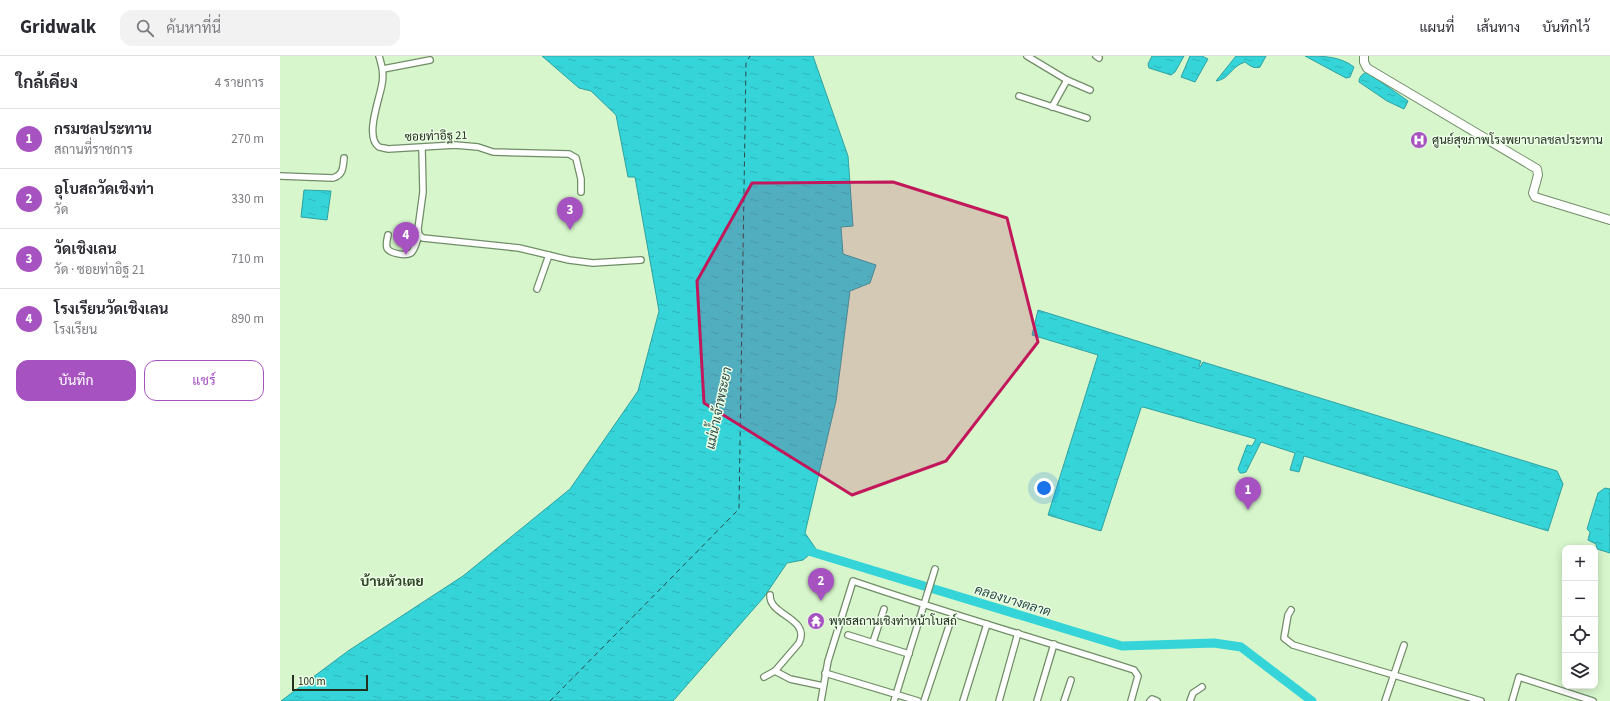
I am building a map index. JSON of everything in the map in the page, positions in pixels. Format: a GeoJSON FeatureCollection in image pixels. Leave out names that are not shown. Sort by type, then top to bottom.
{"type":"FeatureCollection","features":[{"type":"Feature","properties":{"kind":"street","name":"ซอยท่าอิฐ 21"},"geometry":{"type":"LineString","coordinates":[[379,56],[383,69],[382,84],[372,129],[375,142],[381,148],[422,148],[455,145],[473,146],[493,152],[569,154],[576,158],[581,178],[581,192]]}},
{"type":"Feature","properties":{"kind":"street"},"geometry":{"type":"LineString","coordinates":[[1026,56],[1067,80],[1090,90]]}},
{"type":"Feature","properties":{"kind":"street"},"geometry":{"type":"LineString","coordinates":[[1364,59],[1367,68],[1537,169],[1538,175],[1533,193],[1535,197],[1610,220]]}},
{"type":"Feature","properties":{"kind":"street"},"geometry":{"type":"LineString","coordinates":[[383,69],[430,60]]}},
{"type":"Feature","properties":{"kind":"street"},"geometry":{"type":"LineString","coordinates":[[1052,107],[1067,80]]}},
{"type":"Feature","properties":{"kind":"street"},"geometry":{"type":"LineString","coordinates":[[1019,96],[1087,118]]}},
{"type":"Feature","properties":{"kind":"street"},"geometry":{"type":"LineString","coordinates":[[388,235],[388,250],[395,254],[409,254],[412,252],[419,235],[418,229],[423,192],[422,148]]}},
{"type":"Feature","properties":{"kind":"street"},"geometry":{"type":"LineString","coordinates":[[280,176],[333,178],[338,176],[343,171],[344,158]]}},
{"type":"Feature","properties":{"kind":"street"},"geometry":{"type":"LineString","coordinates":[[419,235],[427,239],[519,248],[569,260],[593,263],[641,260]]}},
{"type":"Feature","properties":{"kind":"street"},"geometry":{"type":"LineString","coordinates":[[537,289],[549,255]]}},
{"type":"Feature","properties":{"kind":"street"},"geometry":{"type":"LineString","coordinates":[[894,701],[934,569]]}},
{"type":"Feature","properties":{"kind":"street"},"geometry":{"type":"LineString","coordinates":[[821,701],[825,673],[854,582],[923,605],[1054,644],[1134,670],[1138,676],[1131,701]]}},
{"type":"Feature","properties":{"kind":"street"},"geometry":{"type":"LineString","coordinates":[[764,677],[775,671],[799,643],[801,638],[801,632],[798,625],[774,607],[770,599],[770,595]]}},
{"type":"Feature","properties":{"kind":"street"},"geometry":{"type":"LineString","coordinates":[[873,642],[884,609]]}},
{"type":"Feature","properties":{"kind":"street"},"geometry":{"type":"LineString","coordinates":[[1291,610],[1288,615],[1284,638],[1293,645],[1395,674],[1481,701]]}},
{"type":"Feature","properties":{"kind":"street"},"geometry":{"type":"LineString","coordinates":[[924,701],[953,614]]}},
{"type":"Feature","properties":{"kind":"street"},"geometry":{"type":"LineString","coordinates":[[963,701],[987,624]]}},
{"type":"Feature","properties":{"kind":"street"},"geometry":{"type":"LineString","coordinates":[[999,701],[1018,633]]}},
{"type":"Feature","properties":{"kind":"street"},"geometry":{"type":"LineString","coordinates":[[848,634],[909,654]]}},
{"type":"Feature","properties":{"kind":"street"},"geometry":{"type":"LineString","coordinates":[[1037,701],[1054,644]]}},
{"type":"Feature","properties":{"kind":"street"},"geometry":{"type":"LineString","coordinates":[[1385,701],[1404,645]]}},
{"type":"Feature","properties":{"kind":"street"},"geometry":{"type":"LineString","coordinates":[[775,671],[790,679],[823,686]]}},
{"type":"Feature","properties":{"kind":"street"},"geometry":{"type":"LineString","coordinates":[[825,673],[918,701]]}},
{"type":"Feature","properties":{"kind":"street"},"geometry":{"type":"LineString","coordinates":[[1512,701],[1519,677],[1593,701]]}},
{"type":"Feature","properties":{"kind":"street"},"geometry":{"type":"LineString","coordinates":[[1064,701],[1071,680]]}},
{"type":"Feature","properties":{"kind":"street"},"geometry":{"type":"LineString","coordinates":[[1190,701],[1193,693],[1202,687]]}},
{"type":"Feature","properties":{"kind":"street"},"geometry":{"type":"LineString","coordinates":[[1150,701],[1152,699],[1158,701]]}},
{"type":"Feature","properties":{"kind":"highlighted area"},"geometry":{"type":"Polygon","coordinates":[[[893,182],[1007,218],[1038,342],[946,461],[852,495],[704,403],[697,281],[752,183],[893,182]]]}},
{"type":"Feature","properties":{"kind":"water","name":"แม่น้ำเจ้าพระยา"},"geometry":{"type":"Polygon","coordinates":[[[542,56],[813,56],[848,156],[853,226],[841,227],[843,254],[876,265],[870,283],[850,291],[836,401],[805,533],[816,549],[803,560],[787,563],[764,597],[673,701],[281,701],[348,651],[463,576],[570,489],[638,391],[659,311],[635,177],[628,177],[616,115],[591,91],[579,88],[542,56]]]}},
{"type":"Feature","properties":{"kind":"water"},"geometry":{"type":"Polygon","coordinates":[[[1152,56],[1184,56],[1175,72],[1171,75],[1149,68],[1148,64],[1152,56]]]}},
{"type":"Feature","properties":{"kind":"water"},"geometry":{"type":"Polygon","coordinates":[[[1190,56],[1202,56],[1208,59],[1195,82],[1181,77],[1190,56]]]}},
{"type":"Feature","properties":{"kind":"water"},"geometry":{"type":"Polygon","coordinates":[[[1236,56],[1266,56],[1260,67],[1252,67],[1245,62],[1236,67],[1221,80],[1216,81],[1236,56]]]}},
{"type":"Feature","properties":{"kind":"water"},"geometry":{"type":"Polygon","coordinates":[[[1305,56],[1337,59],[1349,63],[1354,67],[1350,77],[1346,78],[1305,56]]]}},
{"type":"Feature","properties":{"kind":"water"},"geometry":{"type":"Polygon","coordinates":[[[1367,72],[1408,101],[1404,109],[1387,101],[1359,82],[1361,76],[1367,72]]]}},
{"type":"Feature","properties":{"kind":"water"},"geometry":{"type":"Polygon","coordinates":[[[304,190],[331,191],[327,220],[301,217],[304,190]]]}},
{"type":"Feature","properties":{"kind":"water"},"geometry":{"type":"Polygon","coordinates":[[[1038,310],[1201,361],[1200,367],[1203,362],[1557,471],[1563,484],[1548,531],[1304,456],[1299,472],[1290,470],[1295,453],[1261,442],[1246,472],[1240,473],[1238,469],[1247,445],[1252,446],[1256,439],[1143,407],[1141,408],[1101,531],[1048,515],[1098,355],[1032,335],[1038,310]]]}},
{"type":"Feature","properties":{"kind":"water"},"geometry":{"type":"Polygon","coordinates":[[[1605,488],[1610,489],[1610,553],[1598,549],[1598,545],[1588,540],[1590,532],[1587,529],[1598,493],[1605,488]]]}},
{"type":"Feature","properties":{"kind":"waterway","name":"คลองบางตลาด"},"geometry":{"type":"LineString","coordinates":[[802,549],[1122,646],[1214,643],[1241,647],[1312,701]]}},
{"type":"Feature","properties":{"kind":"ferry route"},"geometry":{"type":"LineString","coordinates":[[550,701],[739,509],[746,63],[750,56]]}},
{"type":"Feature","properties":{"kind":"place","name":"ศูนย์สุขภาพโรงพยาบาลชลประทาน"},"geometry":{"type":"Point","coordinates":[1419,140]}},
{"type":"Feature","properties":{"kind":"place","name":"วัดเชิงเลน"},"geometry":{"type":"Point","coordinates":[570,230]}},
{"type":"Feature","properties":{"kind":"place","name":"โรงเรียนวัดเชิงเลน"},"geometry":{"type":"Point","coordinates":[406,255]}},
{"type":"Feature","properties":{"kind":"place","name":"กรมชลประทาน"},"geometry":{"type":"Point","coordinates":[1248,510]}},
{"type":"Feature","properties":{"kind":"place","name":"อุโบสถวัดเชิงท่า"},"geometry":{"type":"Point","coordinates":[821,601]}},
{"type":"Feature","properties":{"kind":"place","name":"พุทธสถานเชิงท่าหน้าโบสถ์"},"geometry":{"type":"Point","coordinates":[816,621]}},
{"type":"Feature","properties":{"kind":"district","name":"บ้านหัวเตย"},"geometry":{"type":"Point","coordinates":[392,581]}}]}
